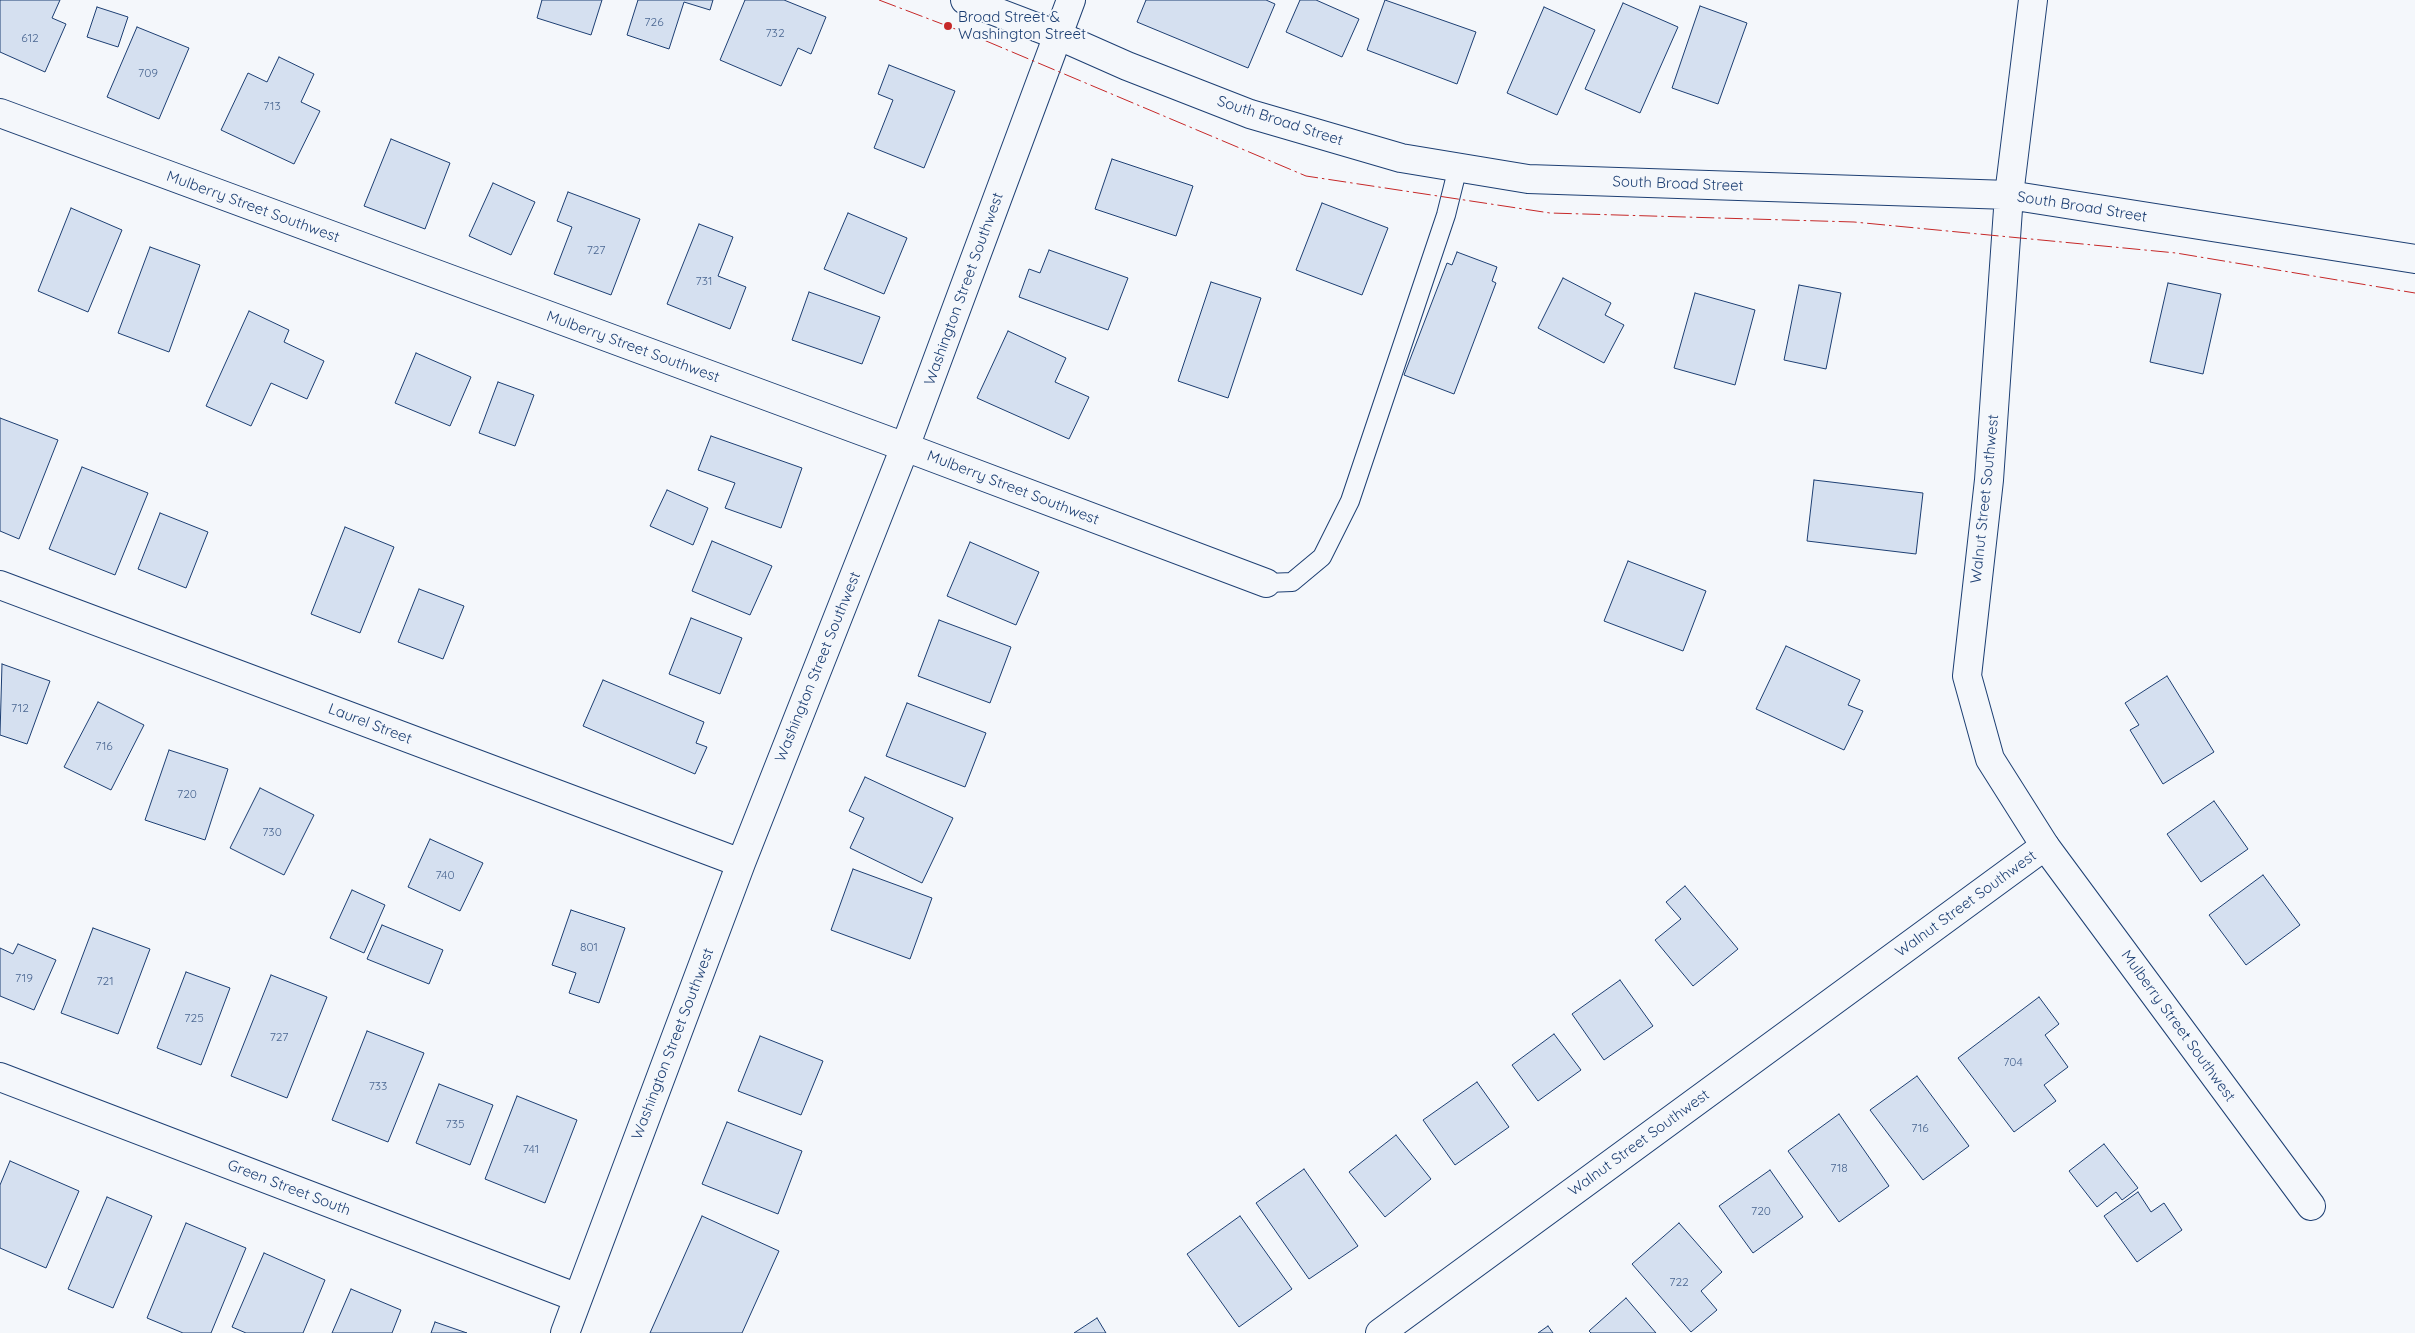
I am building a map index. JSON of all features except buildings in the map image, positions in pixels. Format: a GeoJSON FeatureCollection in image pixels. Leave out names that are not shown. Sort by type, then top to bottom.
{"type":"FeatureCollection","features":[{"type":"Feature","properties":{"kind":"street","name":"South Broad Street"},"geometry":{"type":"LineString","coordinates":[[965,0],[1057,35],[1126,66],[1250,114],[1401,158],[1528,178],[2009,195],[2415,259]]}},
{"type":"Feature","properties":{"kind":"street","name":"Washington Street Southwest"},"geometry":{"type":"LineString","coordinates":[[565,1333],[741,863],[905,447],[1057,35],[1072,0]]}},
{"type":"Feature","properties":{"kind":"street","name":"Walnut Street Southwest"},"geometry":{"type":"LineString","coordinates":[[1380,1333],[2045,846],[1990,759],[1967,676],[1989,480],[2009,195],[2033,0]]}},
{"type":"Feature","properties":{"kind":"street","name":"Mulberry Street Southwest"},"geometry":{"type":"LineString","coordinates":[[0,113],[905,447],[1266,583]]}},
{"type":"Feature","properties":{"kind":"street","name":"Laurel Street"},"geometry":{"type":"LineString","coordinates":[[0,585],[741,863]]}},
{"type":"Feature","properties":{"kind":"street","name":"Mulberry Street Southwest"},"geometry":{"type":"LineString","coordinates":[[2045,846],[2311,1206]]}},
{"type":"Feature","properties":{"kind":"street","name":"Green Street South"},"geometry":{"type":"LineString","coordinates":[[0,1077],[578,1298]]}},
{"type":"Feature","properties":{"kind":"lane"},"geometry":{"type":"LineString","coordinates":[[1266,583],[1292,582],[1322,557],[1350,502],[1446,215],[1458,167]]}},
{"type":"Feature","properties":{"kind":"power"},"geometry":{"type":"LineString","coordinates":[[879,0],[979,38],[1306,176],[1550,213],[1854,222],[2176,253],[2415,293]]}},
{"type":"Feature","properties":{"kind":"place","name":"Broad Street & Washington Street"},"geometry":{"type":"Point","coordinates":[948,26]}}]}
